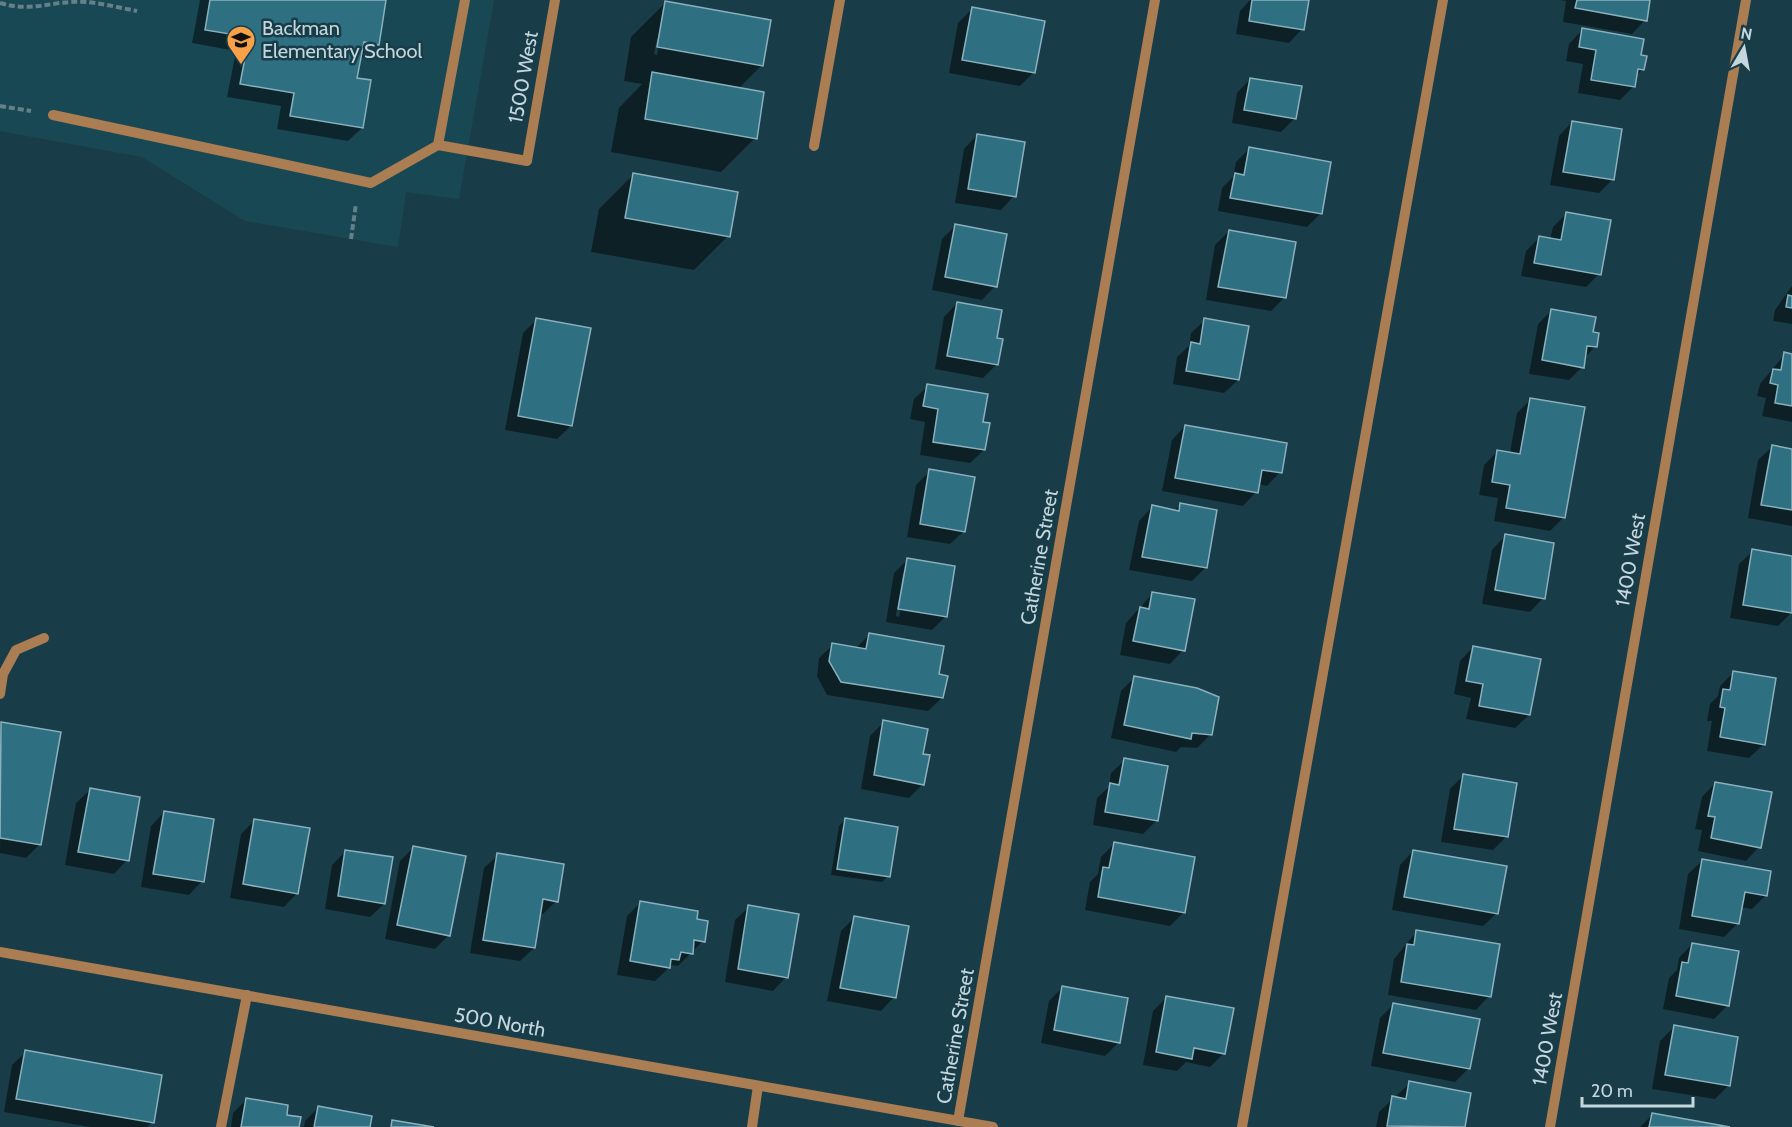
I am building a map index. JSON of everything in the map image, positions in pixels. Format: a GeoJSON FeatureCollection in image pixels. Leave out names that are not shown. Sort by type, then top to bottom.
{"type":"FeatureCollection","features":[{"type":"Feature","properties":{"kind":"street"},"geometry":{"type":"LineString","coordinates":[[53,115],[371,183],[438,145],[465,0]]}},
{"type":"Feature","properties":{"kind":"street","name":"1500 West"},"geometry":{"type":"LineString","coordinates":[[438,145],[527,160],[555,0]]}},
{"type":"Feature","properties":{"kind":"street"},"geometry":{"type":"LineString","coordinates":[[814,146],[840,0]]}},
{"type":"Feature","properties":{"kind":"street","name":"Catherine Street"},"geometry":{"type":"LineString","coordinates":[[958,1121],[1155,0]]}},
{"type":"Feature","properties":{"kind":"street"},"geometry":{"type":"LineString","coordinates":[[1242,1127],[1443,0]]}},
{"type":"Feature","properties":{"kind":"street","name":"1400 West"},"geometry":{"type":"LineString","coordinates":[[1550,1127],[1746,0]]}},
{"type":"Feature","properties":{"kind":"street"},"geometry":{"type":"LineString","coordinates":[[0,694],[3,674],[16,650],[44,638]]}},
{"type":"Feature","properties":{"kind":"street","name":"500 North"},"geometry":{"type":"LineString","coordinates":[[0,952],[993,1127]]}},
{"type":"Feature","properties":{"kind":"street"},"geometry":{"type":"LineString","coordinates":[[221,1127],[247,995]]}},
{"type":"Feature","properties":{"kind":"street"},"geometry":{"type":"LineString","coordinates":[[752,1127],[758,1086]]}},
{"type":"Feature","properties":{"kind":"path"},"geometry":{"type":"LineString","coordinates":[[0,3],[29,9],[50,3],[84,2],[136,11]]}},
{"type":"Feature","properties":{"kind":"path"},"geometry":{"type":"LineString","coordinates":[[0,106],[53,115]]}},
{"type":"Feature","properties":{"kind":"path"},"geometry":{"type":"LineString","coordinates":[[351,239],[359,181]]}},
{"type":"Feature","properties":{"kind":"shaded area","name":"Backman Elementary School"},"geometry":{"type":"Polygon","coordinates":[[[0,0],[494,0],[459,199],[406,192],[398,247],[245,221],[142,157],[0,131],[0,0]]]}},
{"type":"Feature","properties":{"kind":"building"},"geometry":{"type":"Polygon","coordinates":[[[210,0],[386,0],[379,45],[364,42],[357,78],[371,80],[363,128],[290,116],[294,93],[240,84],[249,37],[205,30],[210,0]]]}},
{"type":"Feature","properties":{"kind":"building"},"geometry":{"type":"Polygon","coordinates":[[[1252,0],[1309,0],[1304,30],[1249,21],[1252,0]]]}},
{"type":"Feature","properties":{"kind":"building"},"geometry":{"type":"Polygon","coordinates":[[[1577,0],[1650,0],[1647,21],[1575,8],[1577,0]]]}},
{"type":"Feature","properties":{"kind":"building"},"geometry":{"type":"Polygon","coordinates":[[[665,1],[771,20],[763,66],[657,47],[665,1]]]}},
{"type":"Feature","properties":{"kind":"building"},"geometry":{"type":"Polygon","coordinates":[[[972,7],[1045,21],[1035,73],[962,60],[972,7]]]}},
{"type":"Feature","properties":{"kind":"building"},"geometry":{"type":"Polygon","coordinates":[[[1582,28],[1644,39],[1641,55],[1647,56],[1644,70],[1638,69],[1635,87],[1591,80],[1596,50],[1579,47],[1582,28]]]}},
{"type":"Feature","properties":{"kind":"building"},"geometry":{"type":"Polygon","coordinates":[[[652,72],[764,92],[757,139],[645,119],[652,72]]]}},
{"type":"Feature","properties":{"kind":"building"},"geometry":{"type":"Polygon","coordinates":[[[1250,78],[1302,86],[1296,119],[1244,110],[1250,78]]]}},
{"type":"Feature","properties":{"kind":"building"},"geometry":{"type":"Polygon","coordinates":[[[1572,121],[1622,129],[1614,180],[1563,172],[1572,121]]]}},
{"type":"Feature","properties":{"kind":"building"},"geometry":{"type":"Polygon","coordinates":[[[977,134],[1025,142],[1016,197],[968,189],[977,134]]]}},
{"type":"Feature","properties":{"kind":"building"},"geometry":{"type":"Polygon","coordinates":[[[1249,147],[1331,162],[1322,214],[1230,198],[1235,173],[1244,175],[1249,147]]]}},
{"type":"Feature","properties":{"kind":"building"},"geometry":{"type":"Polygon","coordinates":[[[633,173],[738,192],[730,237],[625,218],[633,173]]]}},
{"type":"Feature","properties":{"kind":"building"},"geometry":{"type":"Polygon","coordinates":[[[1566,212],[1611,220],[1601,275],[1534,263],[1539,236],[1561,240],[1566,212]]]}},
{"type":"Feature","properties":{"kind":"building"},"geometry":{"type":"Polygon","coordinates":[[[955,224],[1007,234],[997,287],[945,277],[955,224]]]}},
{"type":"Feature","properties":{"kind":"building"},"geometry":{"type":"Polygon","coordinates":[[[1229,230],[1296,242],[1286,298],[1218,287],[1229,230]]]}},
{"type":"Feature","properties":{"kind":"building"},"geometry":{"type":"Polygon","coordinates":[[[1788,295],[1792,296],[1792,308],[1786,307],[1788,295]]]}},
{"type":"Feature","properties":{"kind":"building"},"geometry":{"type":"Polygon","coordinates":[[[957,302],[1002,310],[997,338],[1003,339],[998,365],[947,356],[957,302]]]}},
{"type":"Feature","properties":{"kind":"building"},"geometry":{"type":"Polygon","coordinates":[[[1551,309],[1596,317],[1593,332],[1599,333],[1597,347],[1587,346],[1584,368],[1542,360],[1551,309]]]}},
{"type":"Feature","properties":{"kind":"building"},"geometry":{"type":"Polygon","coordinates":[[[536,318],[591,328],[572,426],[518,416],[536,318]]]}},
{"type":"Feature","properties":{"kind":"building"},"geometry":{"type":"Polygon","coordinates":[[[1204,318],[1249,326],[1239,380],[1186,371],[1191,342],[1200,344],[1204,318]]]}},
{"type":"Feature","properties":{"kind":"building"},"geometry":{"type":"Polygon","coordinates":[[[1784,352],[1792,354],[1792,406],[1775,403],[1778,385],[1770,383],[1773,369],[1781,370],[1784,352]]]}},
{"type":"Feature","properties":{"kind":"building"},"geometry":{"type":"Polygon","coordinates":[[[927,384],[988,394],[983,422],[990,423],[985,450],[933,442],[938,409],[923,406],[927,384]]]}},
{"type":"Feature","properties":{"kind":"building"},"geometry":{"type":"Polygon","coordinates":[[[1530,398],[1585,407],[1565,518],[1506,508],[1510,485],[1492,482],[1497,450],[1520,454],[1530,398]]]}},
{"type":"Feature","properties":{"kind":"building"},"geometry":{"type":"Polygon","coordinates":[[[1185,425],[1287,443],[1282,473],[1262,470],[1258,493],[1175,478],[1185,425]]]}},
{"type":"Feature","properties":{"kind":"building"},"geometry":{"type":"Polygon","coordinates":[[[1772,445],[1792,449],[1792,510],[1761,505],[1772,445]]]}},
{"type":"Feature","properties":{"kind":"building"},"geometry":{"type":"Polygon","coordinates":[[[929,469],[975,477],[965,532],[920,524],[929,469]]]}},
{"type":"Feature","properties":{"kind":"building"},"geometry":{"type":"Polygon","coordinates":[[[1180,503],[1217,510],[1207,568],[1142,557],[1152,505],[1179,511],[1180,503]]]}},
{"type":"Feature","properties":{"kind":"building"},"geometry":{"type":"Polygon","coordinates":[[[1505,534],[1554,543],[1545,599],[1495,590],[1505,534]]]}},
{"type":"Feature","properties":{"kind":"building"},"geometry":{"type":"Polygon","coordinates":[[[1752,549],[1792,556],[1792,613],[1743,605],[1752,549]]]}},
{"type":"Feature","properties":{"kind":"building"},"geometry":{"type":"Polygon","coordinates":[[[907,558],[955,566],[947,617],[898,609],[907,558]]]}},
{"type":"Feature","properties":{"kind":"building"},"geometry":{"type":"Polygon","coordinates":[[[1152,592],[1195,599],[1185,651],[1133,641],[1140,607],[1149,609],[1152,592]]]}},
{"type":"Feature","properties":{"kind":"building"},"geometry":{"type":"Polygon","coordinates":[[[869,633],[944,646],[939,674],[948,676],[943,698],[841,682],[829,661],[832,643],[866,649],[869,633]]]}},
{"type":"Feature","properties":{"kind":"building"},"geometry":{"type":"Polygon","coordinates":[[[1473,646],[1541,659],[1530,715],[1479,706],[1483,684],[1466,681],[1473,646]]]}},
{"type":"Feature","properties":{"kind":"building"},"geometry":{"type":"Polygon","coordinates":[[[1733,671],[1776,678],[1765,745],[1720,737],[1725,708],[1720,707],[1723,689],[1730,690],[1733,671]]]}},
{"type":"Feature","properties":{"kind":"building"},"geometry":{"type":"Polygon","coordinates":[[[1134,676],[1197,688],[1219,697],[1212,735],[1192,733],[1191,739],[1124,725],[1134,676]]]}},
{"type":"Feature","properties":{"kind":"building"},"geometry":{"type":"Polygon","coordinates":[[[883,720],[928,729],[923,754],[930,755],[924,785],[874,775],[883,720]]]}},
{"type":"Feature","properties":{"kind":"building"},"geometry":{"type":"Polygon","coordinates":[[[1,722],[61,732],[41,845],[0,838],[1,722]]]}},
{"type":"Feature","properties":{"kind":"building"},"geometry":{"type":"Polygon","coordinates":[[[1124,758],[1168,766],[1158,821],[1105,812],[1110,783],[1119,785],[1124,758]]]}},
{"type":"Feature","properties":{"kind":"building"},"geometry":{"type":"Polygon","coordinates":[[[1463,774],[1517,783],[1508,837],[1454,829],[1463,774]]]}},
{"type":"Feature","properties":{"kind":"building"},"geometry":{"type":"Polygon","coordinates":[[[1715,782],[1772,792],[1761,848],[1711,838],[1715,817],[1708,816],[1715,782]]]}},
{"type":"Feature","properties":{"kind":"building"},"geometry":{"type":"Polygon","coordinates":[[[90,788],[140,797],[129,861],[78,852],[90,788]]]}},
{"type":"Feature","properties":{"kind":"building"},"geometry":{"type":"Polygon","coordinates":[[[164,811],[214,819],[204,882],[153,874],[164,811]]]}},
{"type":"Feature","properties":{"kind":"building"},"geometry":{"type":"Polygon","coordinates":[[[845,818],[898,827],[890,877],[837,869],[845,818]]]}},
{"type":"Feature","properties":{"kind":"building"},"geometry":{"type":"Polygon","coordinates":[[[254,819],[310,828],[298,894],[243,884],[254,819]]]}},
{"type":"Feature","properties":{"kind":"building"},"geometry":{"type":"Polygon","coordinates":[[[1114,842],[1195,857],[1185,913],[1098,897],[1103,867],[1109,868],[1114,842]]]}},
{"type":"Feature","properties":{"kind":"building"},"geometry":{"type":"Polygon","coordinates":[[[413,846],[466,856],[450,936],[397,925],[413,846]]]}},
{"type":"Feature","properties":{"kind":"building"},"geometry":{"type":"Polygon","coordinates":[[[345,850],[393,857],[385,904],[338,896],[345,850]]]}},
{"type":"Feature","properties":{"kind":"building"},"geometry":{"type":"Polygon","coordinates":[[[1413,850],[1507,866],[1498,914],[1404,897],[1413,850]]]}},
{"type":"Feature","properties":{"kind":"building"},"geometry":{"type":"Polygon","coordinates":[[[497,853],[564,864],[558,902],[543,899],[535,948],[483,940],[497,853]]]}},
{"type":"Feature","properties":{"kind":"building"},"geometry":{"type":"Polygon","coordinates":[[[1702,859],[1771,871],[1767,896],[1745,892],[1739,924],[1692,916],[1702,859]]]}},
{"type":"Feature","properties":{"kind":"building"},"geometry":{"type":"Polygon","coordinates":[[[640,901],[698,911],[697,919],[708,921],[705,942],[694,940],[693,954],[681,952],[679,960],[671,959],[670,968],[630,961],[640,901]]]}},
{"type":"Feature","properties":{"kind":"building"},"geometry":{"type":"Polygon","coordinates":[[[748,905],[799,914],[788,978],[738,969],[748,905]]]}},
{"type":"Feature","properties":{"kind":"building"},"geometry":{"type":"Polygon","coordinates":[[[854,916],[909,926],[896,998],[840,988],[854,916]]]}},
{"type":"Feature","properties":{"kind":"building"},"geometry":{"type":"Polygon","coordinates":[[[1416,930],[1500,944],[1491,997],[1401,982],[1407,944],[1414,945],[1416,930]]]}},
{"type":"Feature","properties":{"kind":"building"},"geometry":{"type":"Polygon","coordinates":[[[1692,943],[1739,951],[1729,1006],[1676,996],[1682,962],[1688,963],[1692,943]]]}},
{"type":"Feature","properties":{"kind":"building"},"geometry":{"type":"Polygon","coordinates":[[[1062,986],[1128,998],[1120,1043],[1054,1030],[1062,986]]]}},
{"type":"Feature","properties":{"kind":"building"},"geometry":{"type":"Polygon","coordinates":[[[1166,996],[1234,1008],[1225,1054],[1194,1048],[1192,1059],[1156,1052],[1166,996]]]}},
{"type":"Feature","properties":{"kind":"building"},"geometry":{"type":"Polygon","coordinates":[[[1393,1003],[1480,1019],[1470,1069],[1383,1053],[1393,1003]]]}},
{"type":"Feature","properties":{"kind":"building"},"geometry":{"type":"Polygon","coordinates":[[[1674,1025],[1738,1037],[1730,1086],[1665,1075],[1674,1025]]]}},
{"type":"Feature","properties":{"kind":"building"},"geometry":{"type":"Polygon","coordinates":[[[25,1050],[162,1075],[154,1123],[16,1099],[25,1050]]]}},
{"type":"Feature","properties":{"kind":"building"},"geometry":{"type":"Polygon","coordinates":[[[1409,1081],[1471,1093],[1465,1127],[1387,1126],[1392,1096],[1406,1099],[1409,1081]]]}},
{"type":"Feature","properties":{"kind":"building"},"geometry":{"type":"Polygon","coordinates":[[[246,1098],[288,1105],[287,1115],[301,1117],[299,1127],[241,1127],[246,1098]]]}},
{"type":"Feature","properties":{"kind":"building"},"geometry":{"type":"Polygon","coordinates":[[[318,1106],[372,1116],[370,1127],[314,1127],[318,1106]]]}},
{"type":"Feature","properties":{"kind":"building"},"geometry":{"type":"Polygon","coordinates":[[[1652,1113],[1730,1127],[1649,1127],[1652,1113]]]}},
{"type":"Feature","properties":{"kind":"building"},"geometry":{"type":"Polygon","coordinates":[[[392,1120],[434,1127],[391,1127],[392,1120]]]}},
{"type":"Feature","properties":{"kind":"place","name":"Backman Elementary School"},"geometry":{"type":"Point","coordinates":[241,66]}}]}
